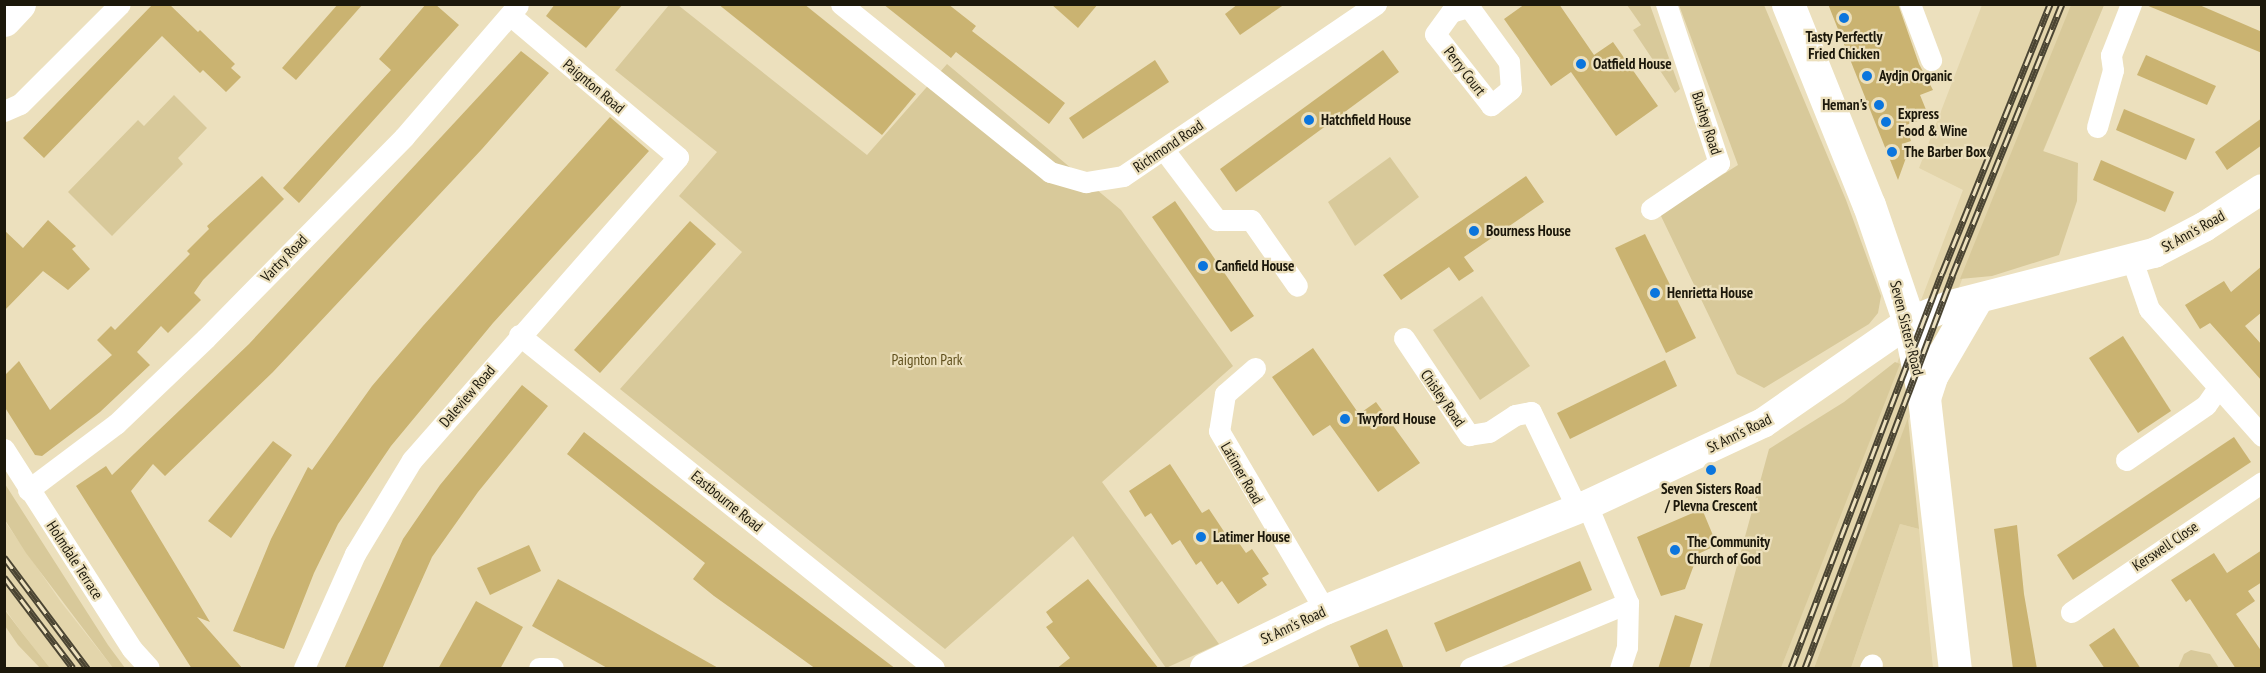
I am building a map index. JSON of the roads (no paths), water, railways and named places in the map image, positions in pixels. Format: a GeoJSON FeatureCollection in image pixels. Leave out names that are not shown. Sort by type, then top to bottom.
{"type":"FeatureCollection","features":[{"type":"Feature","properties":{"kind":"main road"},"geometry":{"type":"LineString","coordinates":[[4,20],[19,4]]}},
{"type":"Feature","properties":{"kind":"main road","name":"Seven Sisters Road"},"geometry":{"type":"LineString","coordinates":[[1788,4],[1869,205],[1909,322],[1924,398],[1955,669]]}},
{"type":"Feature","properties":{"kind":"main road","name":"St Ann's Road"},"geometry":{"type":"LineString","coordinates":[[1205,669],[1325,610],[1581,506],[1763,423],[1909,322],[1951,305],[1974,302],[2132,260],[2204,227],[2262,189]]}},
{"type":"Feature","properties":{"kind":"main road"},"geometry":{"type":"LineString","coordinates":[[1924,398],[1931,376],[1974,302]]}},
{"type":"Feature","properties":{"kind":"street"},"geometry":{"type":"LineString","coordinates":[[4,111],[20,104],[120,4]]}},
{"type":"Feature","properties":{"kind":"street","name":"Richmond Road"},"geometry":{"type":"LineString","coordinates":[[841,4],[1050,172],[1086,182],[1123,176],[1376,4]]}},
{"type":"Feature","properties":{"kind":"street","name":"Bushey Road"},"geometry":{"type":"LineString","coordinates":[[1651,209],[1719,163],[1666,4]]}},
{"type":"Feature","properties":{"kind":"street"},"geometry":{"type":"LineString","coordinates":[[1910,4],[1931,60]]}},
{"type":"Feature","properties":{"kind":"street"},"geometry":{"type":"LineString","coordinates":[[2097,127],[2113,70],[2111,55],[2131,4]]}},
{"type":"Feature","properties":{"kind":"street","name":"Paignton Road"},"geometry":{"type":"LineString","coordinates":[[514,10],[678,157]]}},
{"type":"Feature","properties":{"kind":"street","name":"Vartry Road"},"geometry":{"type":"LineString","coordinates":[[28,490],[116,424],[206,338],[404,136],[514,10]]}},
{"type":"Feature","properties":{"kind":"street"},"geometry":{"type":"LineString","coordinates":[[1164,150],[1217,220],[1251,220],[1297,286]]}},
{"type":"Feature","properties":{"kind":"street","name":"Daleview Road"},"geometry":{"type":"LineString","coordinates":[[304,669],[355,554],[412,460],[519,335],[678,157]]}},
{"type":"Feature","properties":{"kind":"street"},"geometry":{"type":"LineString","coordinates":[[2132,260],[2149,309],[2262,436]]}},
{"type":"Feature","properties":{"kind":"street","name":"Eastbourne Road"},"geometry":{"type":"LineString","coordinates":[[519,335],[934,669]]}},
{"type":"Feature","properties":{"kind":"street","name":"Chisley Road"},"geometry":{"type":"LineString","coordinates":[[1404,338],[1469,435],[1489,432],[1515,415],[1531,412],[1581,506]]}},
{"type":"Feature","properties":{"kind":"street","name":"Latimer Road"},"geometry":{"type":"LineString","coordinates":[[1255,368],[1225,394],[1219,431],[1325,610]]}},
{"type":"Feature","properties":{"kind":"street"},"geometry":{"type":"LineString","coordinates":[[2126,460],[2206,405],[2217,388]]}},
{"type":"Feature","properties":{"kind":"street","name":"Holmdale Terrace"},"geometry":{"type":"LineString","coordinates":[[4,449],[28,490],[149,669]]}},
{"type":"Feature","properties":{"kind":"street","name":"Kerswell Close"},"geometry":{"type":"LineString","coordinates":[[2071,612],[2262,482]]}},
{"type":"Feature","properties":{"kind":"street"},"geometry":{"type":"LineString","coordinates":[[1581,506],[1628,603],[1626,647],[1620,669]]}},
{"type":"Feature","properties":{"kind":"street"},"geometry":{"type":"LineString","coordinates":[[1470,669],[1628,603]]}},
{"type":"Feature","properties":{"kind":"railway"},"geometry":{"type":"LineString","coordinates":[[1791,668],[1942,273],[2050,4]]}},
{"type":"Feature","properties":{"kind":"railway"},"geometry":{"type":"LineString","coordinates":[[1805,668],[1952,276],[2062,4]]}},
{"type":"Feature","properties":{"kind":"railway"},"geometry":{"type":"LineString","coordinates":[[4,557],[87,668]]}},
{"type":"Feature","properties":{"kind":"railway"},"geometry":{"type":"LineString","coordinates":[[4,577],[73,668]]}},
{"type":"Feature","properties":{"kind":"place","name":"Tasty Perfectly Fried Chicken"},"geometry":{"type":"Point","coordinates":[1844,18]}},
{"type":"Feature","properties":{"kind":"place","name":"Oatfield House"},"geometry":{"type":"Point","coordinates":[1581,64]}},
{"type":"Feature","properties":{"kind":"place","name":"Aydjn Organic"},"geometry":{"type":"Point","coordinates":[1867,76]}},
{"type":"Feature","properties":{"kind":"place","name":"Heman's"},"geometry":{"type":"Point","coordinates":[1879,105]}},
{"type":"Feature","properties":{"kind":"place","name":"Hatchfield House"},"geometry":{"type":"Point","coordinates":[1309,120]}},
{"type":"Feature","properties":{"kind":"place","name":"Express Food & Wine"},"geometry":{"type":"Point","coordinates":[1886,122]}},
{"type":"Feature","properties":{"kind":"place","name":"The Barber Box"},"geometry":{"type":"Point","coordinates":[1892,152]}},
{"type":"Feature","properties":{"kind":"place","name":"Bourness House"},"geometry":{"type":"Point","coordinates":[1474,231]}},
{"type":"Feature","properties":{"kind":"place","name":"Canfield House"},"geometry":{"type":"Point","coordinates":[1203,266]}},
{"type":"Feature","properties":{"kind":"place","name":"Henrietta House"},"geometry":{"type":"Point","coordinates":[1655,293]}},
{"type":"Feature","properties":{"kind":"place","name":"Twyford House"},"geometry":{"type":"Point","coordinates":[1345,419]}},
{"type":"Feature","properties":{"kind":"place","name":"Seven Sisters Road / Plevna Crescent"},"geometry":{"type":"Point","coordinates":[1711,470]}},
{"type":"Feature","properties":{"kind":"place","name":"Latimer House"},"geometry":{"type":"Point","coordinates":[1201,537]}},
{"type":"Feature","properties":{"kind":"place","name":"The Community Church of God"},"geometry":{"type":"Point","coordinates":[1675,550]}},
{"type":"Feature","properties":{"kind":"park label","name":"Paignton Park"},"geometry":{"type":"Point","coordinates":[927,360]}}]}
